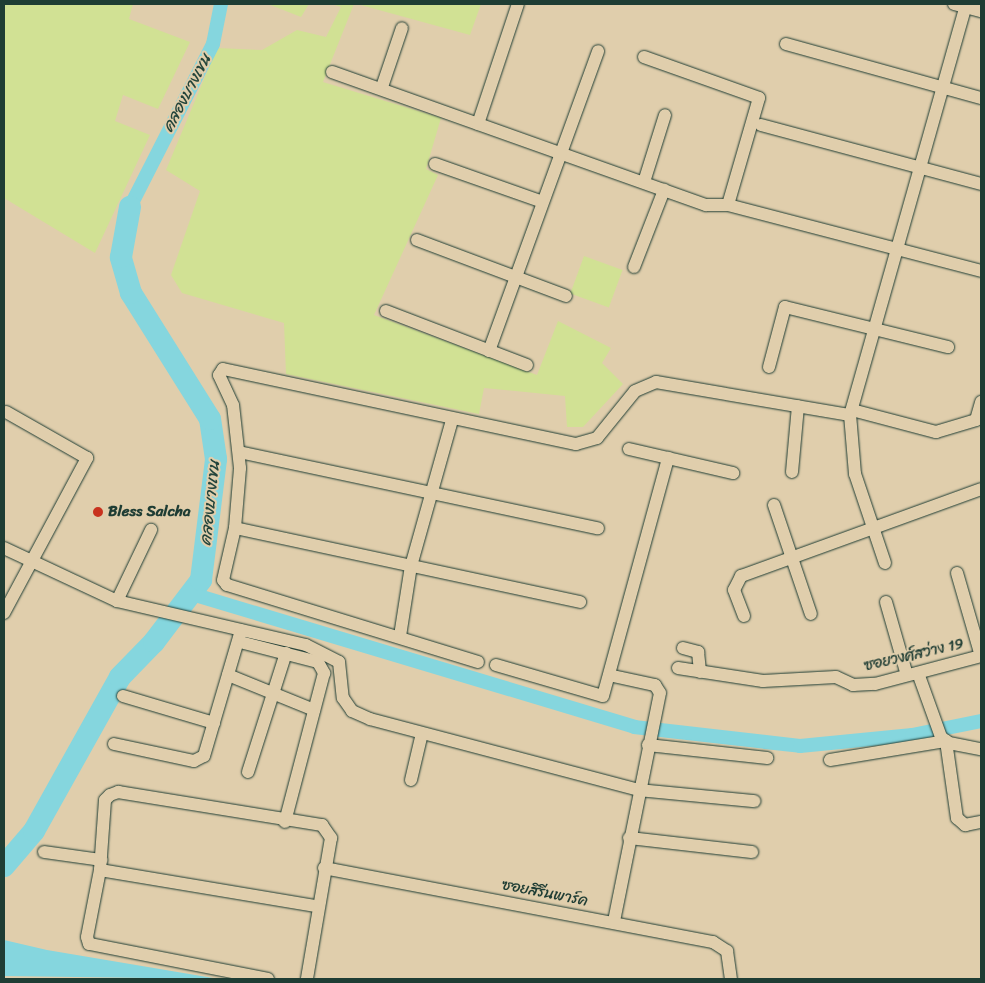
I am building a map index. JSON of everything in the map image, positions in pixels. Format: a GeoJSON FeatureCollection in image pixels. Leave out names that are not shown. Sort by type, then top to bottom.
{"type":"FeatureCollection","features":[{"type":"Feature","properties":{"kind":"street"},"geometry":{"type":"LineString","coordinates":[[478,124],[518,4]]}},
{"type":"Feature","properties":{"kind":"street"},"geometry":{"type":"LineString","coordinates":[[885,563],[855,474],[851,412],[876,329],[961,5],[981,11]]}},
{"type":"Feature","properties":{"kind":"street"},"geometry":{"type":"LineString","coordinates":[[382,87],[402,28]]}},
{"type":"Feature","properties":{"kind":"street"},"geometry":{"type":"LineString","coordinates":[[786,44],[981,98]]}},
{"type":"Feature","properties":{"kind":"street"},"geometry":{"type":"LineString","coordinates":[[490,351],[598,51]]}},
{"type":"Feature","properties":{"kind":"street"},"geometry":{"type":"LineString","coordinates":[[644,57],[759,98],[728,205]]}},
{"type":"Feature","properties":{"kind":"street"},"geometry":{"type":"LineString","coordinates":[[332,72],[382,87],[478,124],[706,205],[728,205],[897,247],[981,271]]}},
{"type":"Feature","properties":{"kind":"street"},"geometry":{"type":"LineString","coordinates":[[644,182],[665,115]]}},
{"type":"Feature","properties":{"kind":"street"},"geometry":{"type":"LineString","coordinates":[[761,125],[981,184]]}},
{"type":"Feature","properties":{"kind":"street"},"geometry":{"type":"LineString","coordinates":[[435,164],[543,202]]}},
{"type":"Feature","properties":{"kind":"street"},"geometry":{"type":"LineString","coordinates":[[634,268],[664,190]]}},
{"type":"Feature","properties":{"kind":"street"},"geometry":{"type":"LineString","coordinates":[[418,240],[566,296]]}},
{"type":"Feature","properties":{"kind":"street"},"geometry":{"type":"LineString","coordinates":[[769,367],[785,307],[948,347]]}},
{"type":"Feature","properties":{"kind":"street"},"geometry":{"type":"LineString","coordinates":[[386,311],[527,365]]}},
{"type":"Feature","properties":{"kind":"street"},"geometry":{"type":"LineString","coordinates":[[478,662],[400,636],[232,590],[223,580],[235,528],[239,452],[233,405],[219,375],[223,369],[452,420],[576,444],[597,438],[635,391],[656,382],[798,406],[851,412],[936,432],[979,420],[981,402]]}},
{"type":"Feature","properties":{"kind":"street"},"geometry":{"type":"LineString","coordinates":[[792,472],[798,406]]}},
{"type":"Feature","properties":{"kind":"street"},"geometry":{"type":"LineString","coordinates":[[4,613],[87,458],[6,412]]}},
{"type":"Feature","properties":{"kind":"street"},"geometry":{"type":"LineString","coordinates":[[400,636],[411,566],[430,492],[452,420]]}},
{"type":"Feature","properties":{"kind":"street"},"geometry":{"type":"LineString","coordinates":[[629,449],[733,473]]}},
{"type":"Feature","properties":{"kind":"street"},"geometry":{"type":"LineString","coordinates":[[239,452],[598,528]]}},
{"type":"Feature","properties":{"kind":"street"},"geometry":{"type":"LineString","coordinates":[[496,665],[600,698],[613,676],[668,458]]}},
{"type":"Feature","properties":{"kind":"street"},"geometry":{"type":"LineString","coordinates":[[744,616],[735,582],[792,557],[981,489]]}},
{"type":"Feature","properties":{"kind":"street"},"geometry":{"type":"LineString","coordinates":[[774,505],[811,614]]}},
{"type":"Feature","properties":{"kind":"street"},"geometry":{"type":"LineString","coordinates":[[235,528],[580,602]]}},
{"type":"Feature","properties":{"kind":"street"},"geometry":{"type":"LineString","coordinates":[[117,601],[151,530]]}},
{"type":"Feature","properties":{"kind":"street"},"geometry":{"type":"LineString","coordinates":[[4,548],[117,601],[242,627],[306,645],[337,660],[343,698],[352,711],[422,733],[639,790],[754,801]]}},
{"type":"Feature","properties":{"kind":"street"},"geometry":{"type":"LineString","coordinates":[[957,573],[981,656]]}},
{"type":"Feature","properties":{"kind":"street"},"geometry":{"type":"LineString","coordinates":[[886,602],[913,674],[946,741],[957,818],[965,825],[981,822]]}},
{"type":"Feature","properties":{"kind":"street"},"geometry":{"type":"LineString","coordinates":[[114,744],[194,761],[204,756],[242,627]]}},
{"type":"Feature","properties":{"kind":"street"},"geometry":{"type":"LineString","coordinates":[[244,643],[318,662],[323,669],[285,822]]}},
{"type":"Feature","properties":{"kind":"street"},"geometry":{"type":"LineString","coordinates":[[683,648],[698,652],[700,672]]}},
{"type":"Feature","properties":{"kind":"street"},"geometry":{"type":"LineString","coordinates":[[248,772],[286,653]]}},
{"type":"Feature","properties":{"kind":"street","name":"ซอยวงศ์สว่าง 19"},"geometry":{"type":"LineString","coordinates":[[678,668],[763,681],[836,677],[853,685],[913,674],[981,656]]}},
{"type":"Feature","properties":{"kind":"street"},"geometry":{"type":"LineString","coordinates":[[228,675],[314,710]]}},
{"type":"Feature","properties":{"kind":"street"},"geometry":{"type":"LineString","coordinates":[[613,676],[659,688],[614,922]]}},
{"type":"Feature","properties":{"kind":"street"},"geometry":{"type":"LineString","coordinates":[[123,696],[214,723]]}},
{"type":"Feature","properties":{"kind":"street"},"geometry":{"type":"LineString","coordinates":[[411,780],[422,733]]}},
{"type":"Feature","properties":{"kind":"street"},"geometry":{"type":"LineString","coordinates":[[830,760],[946,741],[981,749]]}},
{"type":"Feature","properties":{"kind":"street"},"geometry":{"type":"LineString","coordinates":[[648,745],[767,758]]}},
{"type":"Feature","properties":{"kind":"street"},"geometry":{"type":"LineString","coordinates":[[268,979],[89,944],[87,937],[100,865],[106,800],[118,792],[285,822],[322,825],[328,831],[331,838],[316,906],[307,979]]}},
{"type":"Feature","properties":{"kind":"street"},"geometry":{"type":"LineString","coordinates":[[629,838],[752,852]]}},
{"type":"Feature","properties":{"kind":"street"},"geometry":{"type":"LineString","coordinates":[[44,852],[100,865],[316,906]]}},
{"type":"Feature","properties":{"kind":"street","name":"ซอยสิรีนพาร์ค"},"geometry":{"type":"LineString","coordinates":[[324,868],[713,942],[727,951],[731,979]]}},
{"type":"Feature","properties":{"kind":"green space"},"geometry":{"type":"Polygon","coordinates":[[[4,4],[133,4],[129,19],[190,42],[158,109],[123,95],[115,121],[150,135],[95,253],[4,198],[4,4]]]}},
{"type":"Feature","properties":{"kind":"green space"},"geometry":{"type":"Polygon","coordinates":[[[268,4],[309,4],[301,17],[268,4]]]}},
{"type":"Feature","properties":{"kind":"green space"},"geometry":{"type":"Polygon","coordinates":[[[332,4],[354,4],[323,82],[441,118],[426,169],[438,175],[374,315],[537,375],[558,321],[611,348],[602,363],[623,384],[583,427],[567,427],[565,396],[484,388],[479,414],[286,374],[284,323],[182,293],[171,275],[200,191],[166,170],[217,48],[262,50],[297,30],[326,37],[341,7],[332,4]]]}},
{"type":"Feature","properties":{"kind":"green space"},"geometry":{"type":"Polygon","coordinates":[[[357,4],[481,4],[470,35],[357,4]]]}},
{"type":"Feature","properties":{"kind":"green space"},"geometry":{"type":"Polygon","coordinates":[[[584,256],[623,270],[609,308],[570,294],[584,256]]]}},
{"type":"Feature","properties":{"kind":"water"},"geometry":{"type":"Polygon","coordinates":[[[4,940],[47,950],[219,979],[4,976],[4,940]]]}},
{"type":"Feature","properties":{"kind":"waterway","name":"คลองบางเขน"},"geometry":{"type":"LineString","coordinates":[[130,207],[213,44],[221,4]]}},
{"type":"Feature","properties":{"kind":"waterway","name":"คลองบางเขน"},"geometry":{"type":"LineString","coordinates":[[4,866],[34,831],[120,677],[154,642],[201,580],[216,459],[210,419],[131,293],[121,257],[130,207]]}},
{"type":"Feature","properties":{"kind":"waterway"},"geometry":{"type":"LineString","coordinates":[[192,594],[634,727],[800,746],[912,735],[981,721]]}},
{"type":"Feature","properties":{"kind":"place","name":"Bless Salcha"},"geometry":{"type":"Point","coordinates":[98,512]}}]}
